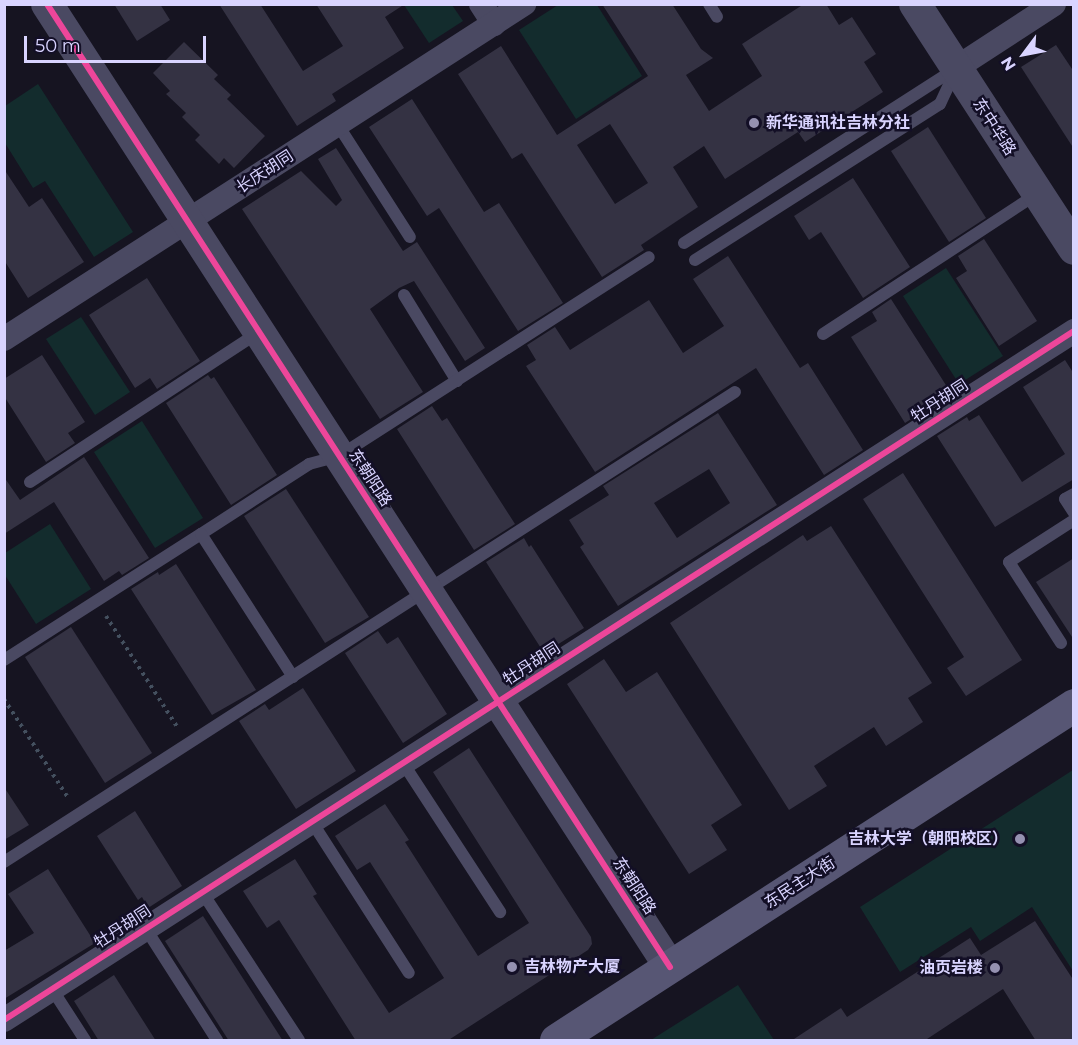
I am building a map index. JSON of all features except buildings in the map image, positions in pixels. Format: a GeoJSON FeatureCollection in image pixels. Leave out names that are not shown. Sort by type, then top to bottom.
{"type":"FeatureCollection","features":[{"type":"Feature","properties":{"kind":"main road","name":"东民主大街"},"geometry":{"type":"LineString","coordinates":[[556,1041],[1074,705]]}},
{"type":"Feature","properties":{"kind":"street","name":"东朝阳路"},"geometry":{"type":"LineString","coordinates":[[47,4],[670,967]]}},
{"type":"Feature","properties":{"kind":"street","name":"长庆胡同"},"geometry":{"type":"LineString","coordinates":[[4,339],[338,124],[488,14],[524,4]]}},
{"type":"Feature","properties":{"kind":"street","name":"东中华路"},"geometry":{"type":"LineString","coordinates":[[915,4],[1074,249]]}},
{"type":"Feature","properties":{"kind":"street"},"geometry":{"type":"LineString","coordinates":[[956,68],[1054,4]]}},
{"type":"Feature","properties":{"kind":"street","name":"牡丹胡同"},"geometry":{"type":"LineString","coordinates":[[4,1020],[1074,331]]}},
{"type":"Feature","properties":{"kind":"lane"},"geometry":{"type":"LineString","coordinates":[[709,4],[717,17]]}},
{"type":"Feature","properties":{"kind":"lane"},"geometry":{"type":"LineString","coordinates":[[684,243],[956,68]]}},
{"type":"Feature","properties":{"kind":"lane"},"geometry":{"type":"LineString","coordinates":[[695,260],[940,104],[956,68]]}},
{"type":"Feature","properties":{"kind":"lane"},"geometry":{"type":"LineString","coordinates":[[338,124],[410,237]]}},
{"type":"Feature","properties":{"kind":"lane"},"geometry":{"type":"LineString","coordinates":[[823,334],[1038,194]]}},
{"type":"Feature","properties":{"kind":"lane"},"geometry":{"type":"LineString","coordinates":[[4,660],[309,464],[339,456],[649,258]]}},
{"type":"Feature","properties":{"kind":"lane"},"geometry":{"type":"LineString","coordinates":[[404,295],[457,381]]}},
{"type":"Feature","properties":{"kind":"lane"},"geometry":{"type":"LineString","coordinates":[[30,482],[259,332]]}},
{"type":"Feature","properties":{"kind":"lane"},"geometry":{"type":"LineString","coordinates":[[4,862],[735,392]]}},
{"type":"Feature","properties":{"kind":"lane"},"geometry":{"type":"LineString","coordinates":[[1074,494],[1065,499],[1074,513]]}},
{"type":"Feature","properties":{"kind":"lane"},"geometry":{"type":"LineString","coordinates":[[1061,643],[1009,562],[1074,520]]}},
{"type":"Feature","properties":{"kind":"lane"},"geometry":{"type":"LineString","coordinates":[[201,534],[293,677]]}},
{"type":"Feature","properties":{"kind":"lane"},"geometry":{"type":"LineString","coordinates":[[403,763],[500,912]]}},
{"type":"Feature","properties":{"kind":"lane"},"geometry":{"type":"LineString","coordinates":[[312,822],[409,973]]}},
{"type":"Feature","properties":{"kind":"lane"},"geometry":{"type":"LineString","coordinates":[[202,892],[299,1041]]}},
{"type":"Feature","properties":{"kind":"lane"},"geometry":{"type":"LineString","coordinates":[[146,929],[217,1041]]}},
{"type":"Feature","properties":{"kind":"lane"},"geometry":{"type":"LineString","coordinates":[[52,989],[85,1041]]}},
{"type":"Feature","properties":{"kind":"path"},"geometry":{"type":"LineString","coordinates":[[96,601],[189,744]]}},
{"type":"Feature","properties":{"kind":"path"},"geometry":{"type":"LineString","coordinates":[[4,699],[80,814]]}},
{"type":"Feature","properties":{"kind":"green space"},"geometry":{"type":"Polygon","coordinates":[[[404,5],[452,5],[463,21],[429,43],[404,5]]]}},
{"type":"Feature","properties":{"kind":"green space"},"geometry":{"type":"Polygon","coordinates":[[[558,5],[597,5],[642,76],[576,119],[519,30],[558,5]]]}},
{"type":"Feature","properties":{"kind":"green space"},"geometry":{"type":"Polygon","coordinates":[[[38,84],[133,232],[94,257],[45,181],[33,188],[5,143],[5,106],[38,84]]]}},
{"type":"Feature","properties":{"kind":"green space"},"geometry":{"type":"Polygon","coordinates":[[[946,268],[1003,356],[959,384],[903,296],[946,268]]]}},
{"type":"Feature","properties":{"kind":"green space"},"geometry":{"type":"Polygon","coordinates":[[[81,317],[130,392],[95,415],[46,339],[81,317]]]}},
{"type":"Feature","properties":{"kind":"green space"},"geometry":{"type":"Polygon","coordinates":[[[142,421],[203,518],[155,548],[94,452],[142,421]]]}},
{"type":"Feature","properties":{"kind":"green space"},"geometry":{"type":"Polygon","coordinates":[[[50,524],[91,589],[36,624],[5,575],[5,553],[50,524]]]}},
{"type":"Feature","properties":{"kind":"green space"},"geometry":{"type":"Polygon","coordinates":[[[1073,770],[1073,971],[1032,907],[980,941],[971,927],[900,972],[860,907],[1073,770]]]}},
{"type":"Feature","properties":{"kind":"green space"},"geometry":{"type":"Polygon","coordinates":[[[738,985],[774,1040],[651,1040],[738,985]]]}},
{"type":"Feature","properties":{"kind":"cycle path"},"geometry":{"type":"LineString","coordinates":[[47,4],[670,967]]}},
{"type":"Feature","properties":{"kind":"cycle path"},"geometry":{"type":"LineString","coordinates":[[4,1020],[1074,331]]}},
{"type":"Feature","properties":{"kind":"place","name":"新华通讯社吉林分社"},"geometry":{"type":"Point","coordinates":[754,123]}},
{"type":"Feature","properties":{"kind":"place","name":"吉林大学（朝阳校区）"},"geometry":{"type":"Point","coordinates":[1020,839]}},
{"type":"Feature","properties":{"kind":"place","name":"吉林物产大厦"},"geometry":{"type":"Point","coordinates":[512,967]}},
{"type":"Feature","properties":{"kind":"place","name":"油页岩楼"},"geometry":{"type":"Point","coordinates":[995,968]}}]}
